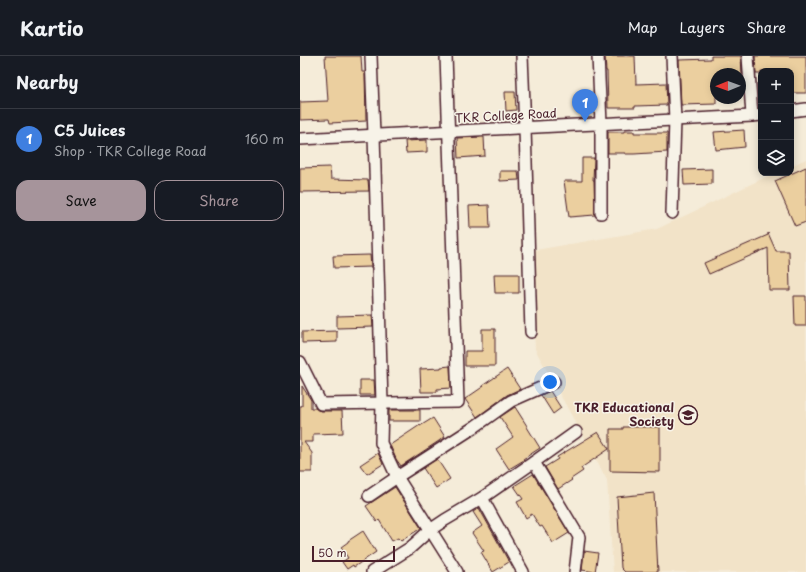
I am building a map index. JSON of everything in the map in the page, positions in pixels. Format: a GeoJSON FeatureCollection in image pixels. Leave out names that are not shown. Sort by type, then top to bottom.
{"type":"FeatureCollection","features":[{"type":"Feature","properties":{"kind":"street"},"geometry":{"type":"LineString","coordinates":[[371,56],[382,403],[381,443],[396,477],[457,572]]}},
{"type":"Feature","properties":{"kind":"street"},"geometry":{"type":"LineString","coordinates":[[300,362],[321,404],[458,402],[446,56]]}},
{"type":"Feature","properties":{"kind":"street"},"geometry":{"type":"LineString","coordinates":[[522,56],[530,332]]}},
{"type":"Feature","properties":{"kind":"street"},"geometry":{"type":"LineString","coordinates":[[598,56],[601,124],[601,213]]}},
{"type":"Feature","properties":{"kind":"street"},"geometry":{"type":"LineString","coordinates":[[672,56],[675,120],[672,213]]}},
{"type":"Feature","properties":{"kind":"street"},"geometry":{"type":"LineString","coordinates":[[748,56],[756,116]]}},
{"type":"Feature","properties":{"kind":"street"},"geometry":{"type":"LineString","coordinates":[[794,111],[806,109]]}},
{"type":"Feature","properties":{"kind":"street","name":"TKR College Road"},"geometry":{"type":"LineString","coordinates":[[300,139],[756,116]]}},
{"type":"Feature","properties":{"kind":"street"},"geometry":{"type":"LineString","coordinates":[[370,496],[396,477],[473,428],[511,401],[554,382]]}},
{"type":"Feature","properties":{"kind":"street"},"geometry":{"type":"LineString","coordinates":[[372,572],[384,569],[430,530],[482,498],[576,432]]}},
{"type":"Feature","properties":{"kind":"street"},"geometry":{"type":"LineString","coordinates":[[534,462],[579,537],[575,572]]}},
{"type":"Feature","properties":{"kind":"street"},"geometry":{"type":"LineString","coordinates":[[482,498],[523,572]]}},
{"type":"Feature","properties":{"kind":"shaded area","name":"TKR Educational Society"},"geometry":{"type":"Polygon","coordinates":[[[806,159],[806,572],[613,572],[607,480],[535,349],[530,251],[657,229],[768,176],[794,176],[794,165],[806,159]]]}},
{"type":"Feature","properties":{"kind":"building"},"geometry":{"type":"Polygon","coordinates":[[[325,56],[361,56],[362,72],[365,72],[366,121],[330,123],[329,119],[300,120],[300,102],[328,101],[325,56]]]}},
{"type":"Feature","properties":{"kind":"building"},"geometry":{"type":"Polygon","coordinates":[[[605,56],[635,56],[636,84],[666,83],[667,105],[635,106],[635,108],[608,108],[605,56]]]}},
{"type":"Feature","properties":{"kind":"building"},"geometry":{"type":"Polygon","coordinates":[[[711,56],[741,56],[742,68],[710,68],[710,104],[716,104],[681,105],[679,60],[711,59],[711,56]]]}},
{"type":"Feature","properties":{"kind":"building"},"geometry":{"type":"Polygon","coordinates":[[[755,56],[806,56],[806,93],[794,93],[794,68],[758,68],[758,74],[756,74],[755,56]]]}},
{"type":"Feature","properties":{"kind":"building"},"geometry":{"type":"Polygon","coordinates":[[[505,92],[515,92],[516,110],[506,111],[505,92]]]}},
{"type":"Feature","properties":{"kind":"building"},"geometry":{"type":"Polygon","coordinates":[[[744,130],[745,147],[716,150],[714,132],[744,130]]]}},
{"type":"Feature","properties":{"kind":"building"},"geometry":{"type":"Polygon","coordinates":[[[634,131],[634,133],[667,133],[667,152],[634,154],[608,153],[608,132],[634,131]]]}},
{"type":"Feature","properties":{"kind":"building"},"geometry":{"type":"Polygon","coordinates":[[[484,137],[485,156],[458,158],[457,138],[484,137]]]}},
{"type":"Feature","properties":{"kind":"building"},"geometry":{"type":"Polygon","coordinates":[[[427,140],[427,152],[406,153],[405,141],[427,140]]]}},
{"type":"Feature","properties":{"kind":"building"},"geometry":{"type":"Polygon","coordinates":[[[582,158],[594,158],[593,180],[595,215],[569,217],[564,181],[582,181],[582,158]]]}},
{"type":"Feature","properties":{"kind":"building"},"geometry":{"type":"Polygon","coordinates":[[[330,167],[331,179],[368,180],[369,191],[300,192],[300,168],[330,167]]]}},
{"type":"Feature","properties":{"kind":"building"},"geometry":{"type":"Polygon","coordinates":[[[806,167],[806,222],[795,226],[775,181],[786,176],[794,176],[794,172],[806,167]]]}},
{"type":"Feature","properties":{"kind":"building"},"geometry":{"type":"Polygon","coordinates":[[[712,169],[712,184],[684,185],[683,170],[712,169]]]}},
{"type":"Feature","properties":{"kind":"building"},"geometry":{"type":"Polygon","coordinates":[[[500,171],[518,171],[519,180],[500,181],[500,171]]]}},
{"type":"Feature","properties":{"kind":"building"},"geometry":{"type":"Polygon","coordinates":[[[489,205],[490,228],[470,228],[469,206],[489,205]]]}},
{"type":"Feature","properties":{"kind":"building"},"geometry":{"type":"Polygon","coordinates":[[[768,233],[776,251],[789,251],[790,290],[769,290],[768,248],[709,274],[704,263],[768,235],[768,233]]]}},
{"type":"Feature","properties":{"kind":"building"},"geometry":{"type":"Polygon","coordinates":[[[370,255],[371,267],[334,268],[333,256],[370,255]]]}},
{"type":"Feature","properties":{"kind":"building"},"geometry":{"type":"Polygon","coordinates":[[[494,274],[519,274],[519,293],[495,293],[494,274]]]}},
{"type":"Feature","properties":{"kind":"building"},"geometry":{"type":"Polygon","coordinates":[[[794,296],[806,296],[806,326],[795,326],[794,296]]]}},
{"type":"Feature","properties":{"kind":"building"},"geometry":{"type":"Polygon","coordinates":[[[372,315],[373,327],[337,328],[337,316],[372,315]]]}},
{"type":"Feature","properties":{"kind":"building"},"geometry":{"type":"Polygon","coordinates":[[[482,329],[495,329],[495,366],[465,366],[465,351],[482,351],[482,329]]]}},
{"type":"Feature","properties":{"kind":"building"},"geometry":{"type":"Polygon","coordinates":[[[337,331],[337,342],[302,343],[302,332],[337,331]]]}},
{"type":"Feature","properties":{"kind":"building"},"geometry":{"type":"Polygon","coordinates":[[[450,366],[451,388],[437,389],[437,392],[421,392],[420,369],[450,366]]]}},
{"type":"Feature","properties":{"kind":"building"},"geometry":{"type":"Polygon","coordinates":[[[507,369],[520,389],[507,395],[477,417],[465,399],[507,369]]]}},
{"type":"Feature","properties":{"kind":"building"},"geometry":{"type":"Polygon","coordinates":[[[360,380],[374,380],[375,395],[360,395],[360,380]]]}},
{"type":"Feature","properties":{"kind":"building"},"geometry":{"type":"Polygon","coordinates":[[[302,386],[311,400],[311,408],[321,411],[342,411],[343,433],[313,434],[313,442],[304,442],[312,453],[312,472],[300,472],[300,406],[302,406],[302,386]]]}},
{"type":"Feature","properties":{"kind":"building"},"geometry":{"type":"Polygon","coordinates":[[[550,391],[561,408],[553,414],[541,395],[550,391]]]}},
{"type":"Feature","properties":{"kind":"building"},"geometry":{"type":"Polygon","coordinates":[[[515,407],[540,448],[509,469],[496,449],[513,437],[500,417],[515,407]]]}},
{"type":"Feature","properties":{"kind":"building"},"geometry":{"type":"Polygon","coordinates":[[[389,410],[420,410],[420,421],[389,421],[389,410]]]}},
{"type":"Feature","properties":{"kind":"building"},"geometry":{"type":"Polygon","coordinates":[[[433,418],[445,437],[401,466],[390,445],[433,418]]]}},
{"type":"Feature","properties":{"kind":"building"},"geometry":{"type":"Polygon","coordinates":[[[623,427],[660,427],[660,472],[610,471],[610,429],[623,429],[623,427]]]}},
{"type":"Feature","properties":{"kind":"building"},"geometry":{"type":"Polygon","coordinates":[[[598,432],[609,449],[581,468],[583,471],[558,489],[545,467],[558,459],[557,457],[598,432]]]}},
{"type":"Feature","properties":{"kind":"building"},"geometry":{"type":"Polygon","coordinates":[[[378,453],[383,464],[367,474],[360,465],[378,453]]]}},
{"type":"Feature","properties":{"kind":"building"},"geometry":{"type":"Polygon","coordinates":[[[437,459],[450,479],[436,488],[423,468],[437,459]]]}},
{"type":"Feature","properties":{"kind":"building"},"geometry":{"type":"Polygon","coordinates":[[[533,474],[569,533],[553,543],[532,514],[526,518],[517,502],[523,499],[514,486],[533,474]]]}},
{"type":"Feature","properties":{"kind":"building"},"geometry":{"type":"Polygon","coordinates":[[[395,487],[421,528],[401,541],[398,538],[392,541],[379,520],[377,522],[366,506],[395,487]]]}},
{"type":"Feature","properties":{"kind":"building"},"geometry":{"type":"Polygon","coordinates":[[[654,493],[658,572],[625,572],[621,568],[617,497],[654,493]]]}},
{"type":"Feature","properties":{"kind":"building"},"geometry":{"type":"Polygon","coordinates":[[[479,508],[509,562],[493,572],[481,552],[484,551],[472,533],[482,526],[473,512],[479,508]]]}},
{"type":"Feature","properties":{"kind":"building"},"geometry":{"type":"Polygon","coordinates":[[[363,531],[376,552],[354,567],[353,565],[347,569],[342,562],[348,558],[341,547],[363,531]]]}},
{"type":"Feature","properties":{"kind":"building"},"geometry":{"type":"Polygon","coordinates":[[[584,551],[598,553],[595,572],[582,570],[584,551]]]}},
{"type":"Feature","properties":{"kind":"place","name":"C5 Juices"},"geometry":{"type":"Point","coordinates":[585,122]}},
{"type":"Feature","properties":{"kind":"place","name":"TKR Educational Society"},"geometry":{"type":"Point","coordinates":[688,415]}}]}
